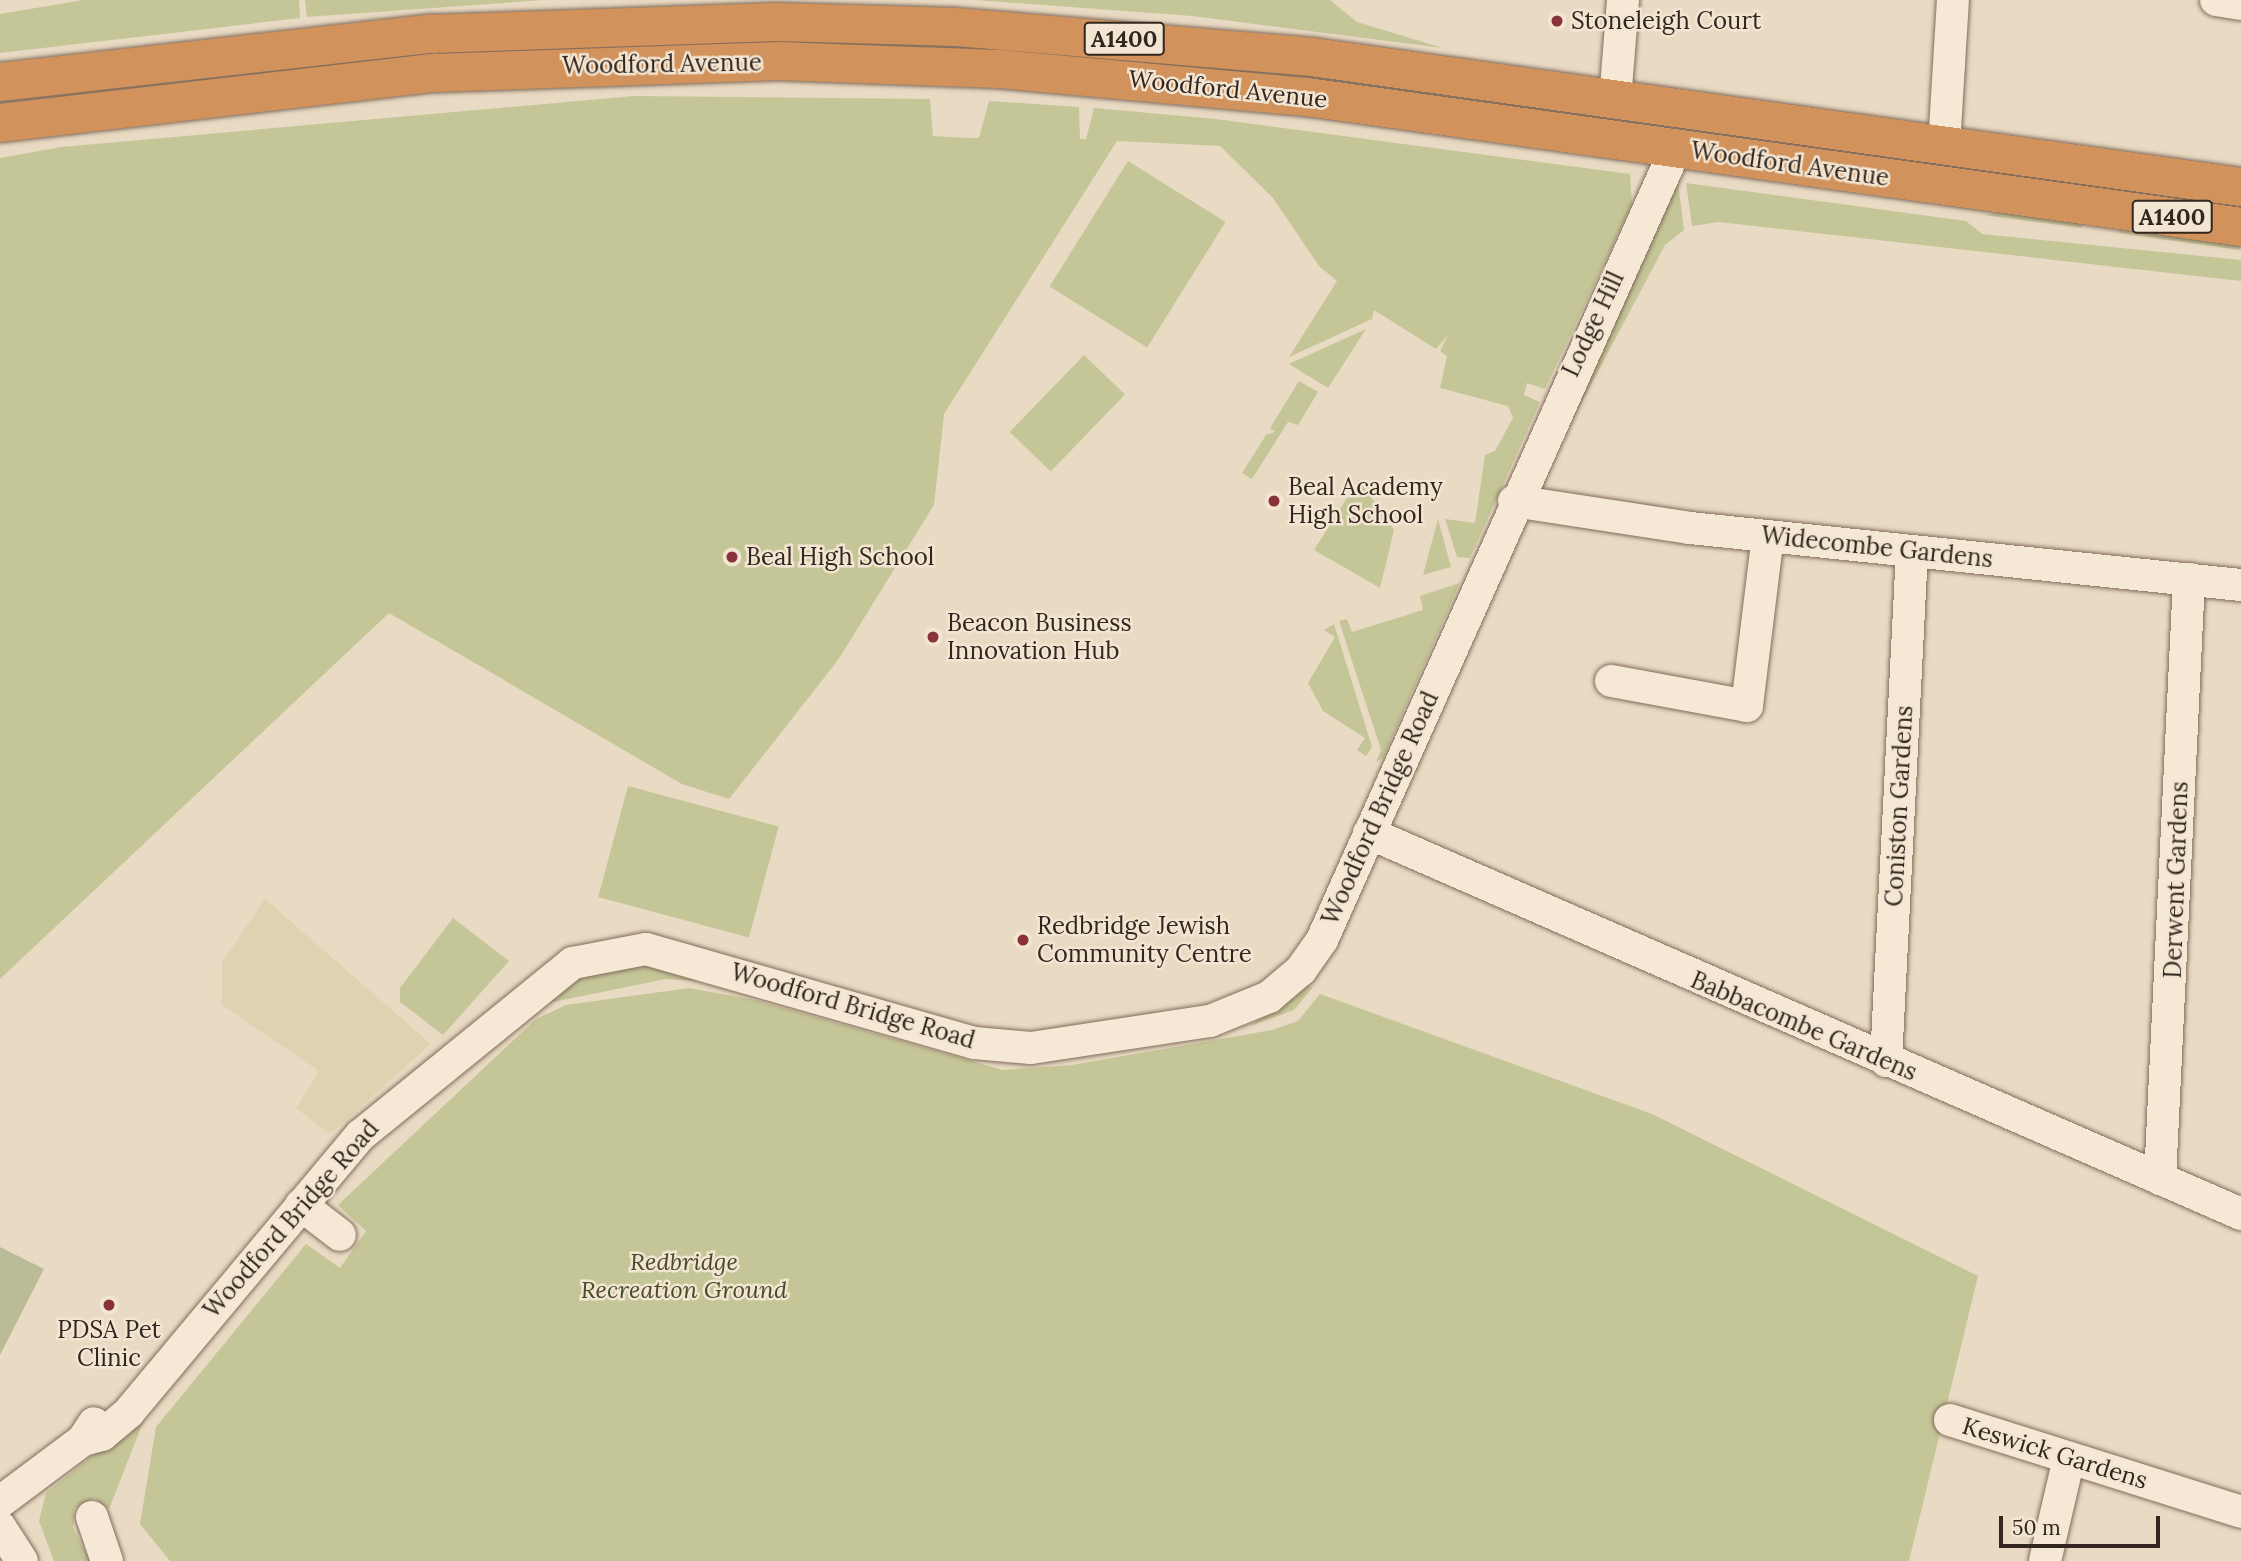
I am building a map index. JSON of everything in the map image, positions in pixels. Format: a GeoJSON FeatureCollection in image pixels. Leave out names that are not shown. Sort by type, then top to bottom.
{"type":"FeatureCollection","features":[{"type":"Feature","properties":{"kind":"highway","name":"Woodford Avenue"},"geometry":{"type":"LineString","coordinates":[[0,82],[431,34],[776,22],[1140,40],[1615,100],[2241,187]]}},
{"type":"Feature","properties":{"kind":"highway","name":"Woodford Avenue"},"geometry":{"type":"LineString","coordinates":[[0,123],[435,74],[779,61],[1137,79],[1676,148],[2241,227]]}},
{"type":"Feature","properties":{"kind":"street"},"geometry":{"type":"LineString","coordinates":[[1615,100],[1623,0]]}},
{"type":"Feature","properties":{"kind":"street"},"geometry":{"type":"LineString","coordinates":[[1944,146],[1953,0]]}},
{"type":"Feature","properties":{"kind":"street"},"geometry":{"type":"LineString","coordinates":[[2216,0],[2241,4]]}},
{"type":"Feature","properties":{"kind":"street","name":"Lodge Hill"},"geometry":{"type":"LineString","coordinates":[[1514,502],[1676,148]]}},
{"type":"Feature","properties":{"kind":"street","name":"Widecombe Gardens"},"geometry":{"type":"LineString","coordinates":[[1514,502],[1768,536],[2241,585]]}},
{"type":"Feature","properties":{"kind":"street","name":"Woodford Bridge Road"},"geometry":{"type":"LineString","coordinates":[[0,1502],[83,1440],[102,1436],[129,1412],[140,1391],[301,1205],[386,1112],[573,963],[646,949],[974,1043],[1078,1045],[1210,1021],[1269,997],[1322,940],[1514,502]]}},
{"type":"Feature","properties":{"kind":"street"},"geometry":{"type":"LineString","coordinates":[[1611,681],[1747,706],[1768,536]]}},
{"type":"Feature","properties":{"kind":"street","name":"Coniston Gardens"},"geometry":{"type":"LineString","coordinates":[[1886,1061],[1912,552]]}},
{"type":"Feature","properties":{"kind":"street","name":"Derwent Gardens"},"geometry":{"type":"LineString","coordinates":[[2160,1179],[2189,579]]}},
{"type":"Feature","properties":{"kind":"street","name":"Babbacombe Gardens"},"geometry":{"type":"LineString","coordinates":[[1369,833],[2241,1214]]}},
{"type":"Feature","properties":{"kind":"street"},"geometry":{"type":"LineString","coordinates":[[301,1205],[340,1235]]}},
{"type":"Feature","properties":{"kind":"street","name":"Keswick Gardens"},"geometry":{"type":"LineString","coordinates":[[1950,1420],[2241,1512]]}},
{"type":"Feature","properties":{"kind":"street"},"geometry":{"type":"LineString","coordinates":[[2045,1561],[2069,1458]]}},
{"type":"Feature","properties":{"kind":"street"},"geometry":{"type":"LineString","coordinates":[[92,1517],[107,1561]]}},
{"type":"Feature","properties":{"kind":"street"},"geometry":{"type":"LineString","coordinates":[[0,1527],[22,1561]]}},
{"type":"Feature","properties":{"kind":"shaded area"},"geometry":{"type":"Polygon","coordinates":[[[265,899],[431,1044],[330,1134],[296,1108],[319,1071],[222,1005],[222,962],[265,899]]]}},
{"type":"Feature","properties":{"kind":"green space"},"geometry":{"type":"Polygon","coordinates":[[[83,0],[299,0],[300,18],[0,53],[0,14],[83,0]]]}},
{"type":"Feature","properties":{"kind":"green space"},"geometry":{"type":"Polygon","coordinates":[[[305,0],[543,0],[307,17],[305,0]]]}},
{"type":"Feature","properties":{"kind":"green space"},"geometry":{"type":"Polygon","coordinates":[[[974,0],[1330,0],[1357,22],[1443,48],[1192,16],[974,0]]]}},
{"type":"Feature","properties":{"kind":"green space","name":"Beal High School"},"geometry":{"type":"Polygon","coordinates":[[[634,96],[930,99],[933,136],[968,138],[979,138],[989,101],[1079,107],[1080,139],[1086,139],[1094,108],[1216,119],[1630,174],[1632,204],[1545,389],[1527,383],[1524,395],[1540,402],[1470,558],[1457,557],[1445,519],[1475,523],[1485,455],[1495,451],[1513,418],[1508,406],[1440,388],[1447,356],[1440,351],[1448,335],[1436,349],[1374,310],[1372,319],[1289,357],[1337,281],[1319,266],[1273,198],[1220,146],[1117,141],[944,414],[934,505],[838,660],[729,799],[682,784],[389,613],[0,979],[0,158],[61,147],[634,96]]]}},
{"type":"Feature","properties":{"kind":"green space"},"geometry":{"type":"Polygon","coordinates":[[[1128,161],[1226,222],[1147,347],[1050,287],[1128,161]]]}},
{"type":"Feature","properties":{"kind":"green space"},"geometry":{"type":"Polygon","coordinates":[[[1668,180],[1678,182],[1684,230],[1665,245],[1539,483],[1668,180]]]}},
{"type":"Feature","properties":{"kind":"green space"},"geometry":{"type":"Polygon","coordinates":[[[1686,183],[1966,221],[1982,234],[2241,260],[2241,281],[1719,222],[1692,226],[1686,183]]]}},
{"type":"Feature","properties":{"kind":"green space"},"geometry":{"type":"Polygon","coordinates":[[[2020,209],[2083,217],[2082,228],[1984,215],[2020,209]]]}},
{"type":"Feature","properties":{"kind":"green space"},"geometry":{"type":"Polygon","coordinates":[[[2120,223],[2241,240],[2239,250],[2119,233],[2120,223]]]}},
{"type":"Feature","properties":{"kind":"green space"},"geometry":{"type":"Polygon","coordinates":[[[1366,329],[1328,388],[1289,364],[1366,329]]]}},
{"type":"Feature","properties":{"kind":"green space"},"geometry":{"type":"Polygon","coordinates":[[[1084,355],[1125,395],[1051,472],[1010,432],[1084,355]]]}},
{"type":"Feature","properties":{"kind":"green space"},"geometry":{"type":"Polygon","coordinates":[[[1299,381],[1318,392],[1298,425],[1288,422],[1252,479],[1242,473],[1266,435],[1275,432],[1270,428],[1299,381]]]}},
{"type":"Feature","properties":{"kind":"green space"},"geometry":{"type":"Polygon","coordinates":[[[1359,479],[1394,530],[1380,588],[1314,550],[1359,479]]]}},
{"type":"Feature","properties":{"kind":"green space"},"geometry":{"type":"Polygon","coordinates":[[[1438,519],[1451,567],[1423,575],[1438,519]]]}},
{"type":"Feature","properties":{"kind":"green space"},"geometry":{"type":"Polygon","coordinates":[[[1460,583],[1383,758],[1376,762],[1381,750],[1339,621],[1347,619],[1352,632],[1423,610],[1420,596],[1460,583]]]}},
{"type":"Feature","properties":{"kind":"green space"},"geometry":{"type":"Polygon","coordinates":[[[1334,624],[1372,747],[1366,756],[1357,750],[1365,738],[1323,711],[1308,683],[1335,637],[1324,630],[1334,624]]]}},
{"type":"Feature","properties":{"kind":"green space"},"geometry":{"type":"Polygon","coordinates":[[[628,786],[779,826],[749,937],[598,897],[628,786]]]}},
{"type":"Feature","properties":{"kind":"green space"},"geometry":{"type":"Polygon","coordinates":[[[453,918],[509,961],[443,1035],[400,1002],[400,988],[453,918]]]}},
{"type":"Feature","properties":{"kind":"green space"},"geometry":{"type":"Polygon","coordinates":[[[659,963],[717,982],[666,979],[548,1003],[580,975],[659,963]]]}},
{"type":"Feature","properties":{"kind":"green space"},"geometry":{"type":"Polygon","coordinates":[[[1305,986],[1313,987],[1294,1010],[1250,1026],[1305,986]]]}},
{"type":"Feature","properties":{"kind":"green space","name":"Redbridge Recreation Ground"},"geometry":{"type":"Polygon","coordinates":[[[689,988],[755,1000],[1003,1070],[1072,1065],[1272,1030],[1298,1021],[1320,994],[1652,1114],[1978,1276],[1909,1561],[170,1561],[140,1524],[156,1427],[306,1244],[340,1268],[366,1231],[338,1205],[536,1019],[566,1005],[689,988]]]}},
{"type":"Feature","properties":{"kind":"green space"},"geometry":{"type":"Polygon","coordinates":[[[0,1247],[44,1269],[0,1355],[0,1247]]]}},
{"type":"Feature","properties":{"kind":"green space"},"geometry":{"type":"Polygon","coordinates":[[[147,1412],[109,1509],[94,1498],[75,1508],[73,1528],[90,1561],[54,1561],[39,1521],[46,1493],[147,1412]]]}},
{"type":"Feature","properties":{"kind":"place","name":"Stoneleigh Court"},"geometry":{"type":"Point","coordinates":[1557,21]}},
{"type":"Feature","properties":{"kind":"place","name":"Beal Academy High School"},"geometry":{"type":"Point","coordinates":[1274,501]}},
{"type":"Feature","properties":{"kind":"place","name":"Beal High School"},"geometry":{"type":"Point","coordinates":[732,557]}},
{"type":"Feature","properties":{"kind":"place","name":"Beacon Business Innovation Hub"},"geometry":{"type":"Point","coordinates":[933,637]}},
{"type":"Feature","properties":{"kind":"place","name":"Redbridge Jewish Community Centre"},"geometry":{"type":"Point","coordinates":[1023,940]}},
{"type":"Feature","properties":{"kind":"place","name":"PDSA Pet Clinic"},"geometry":{"type":"Point","coordinates":[109,1305]}}]}
